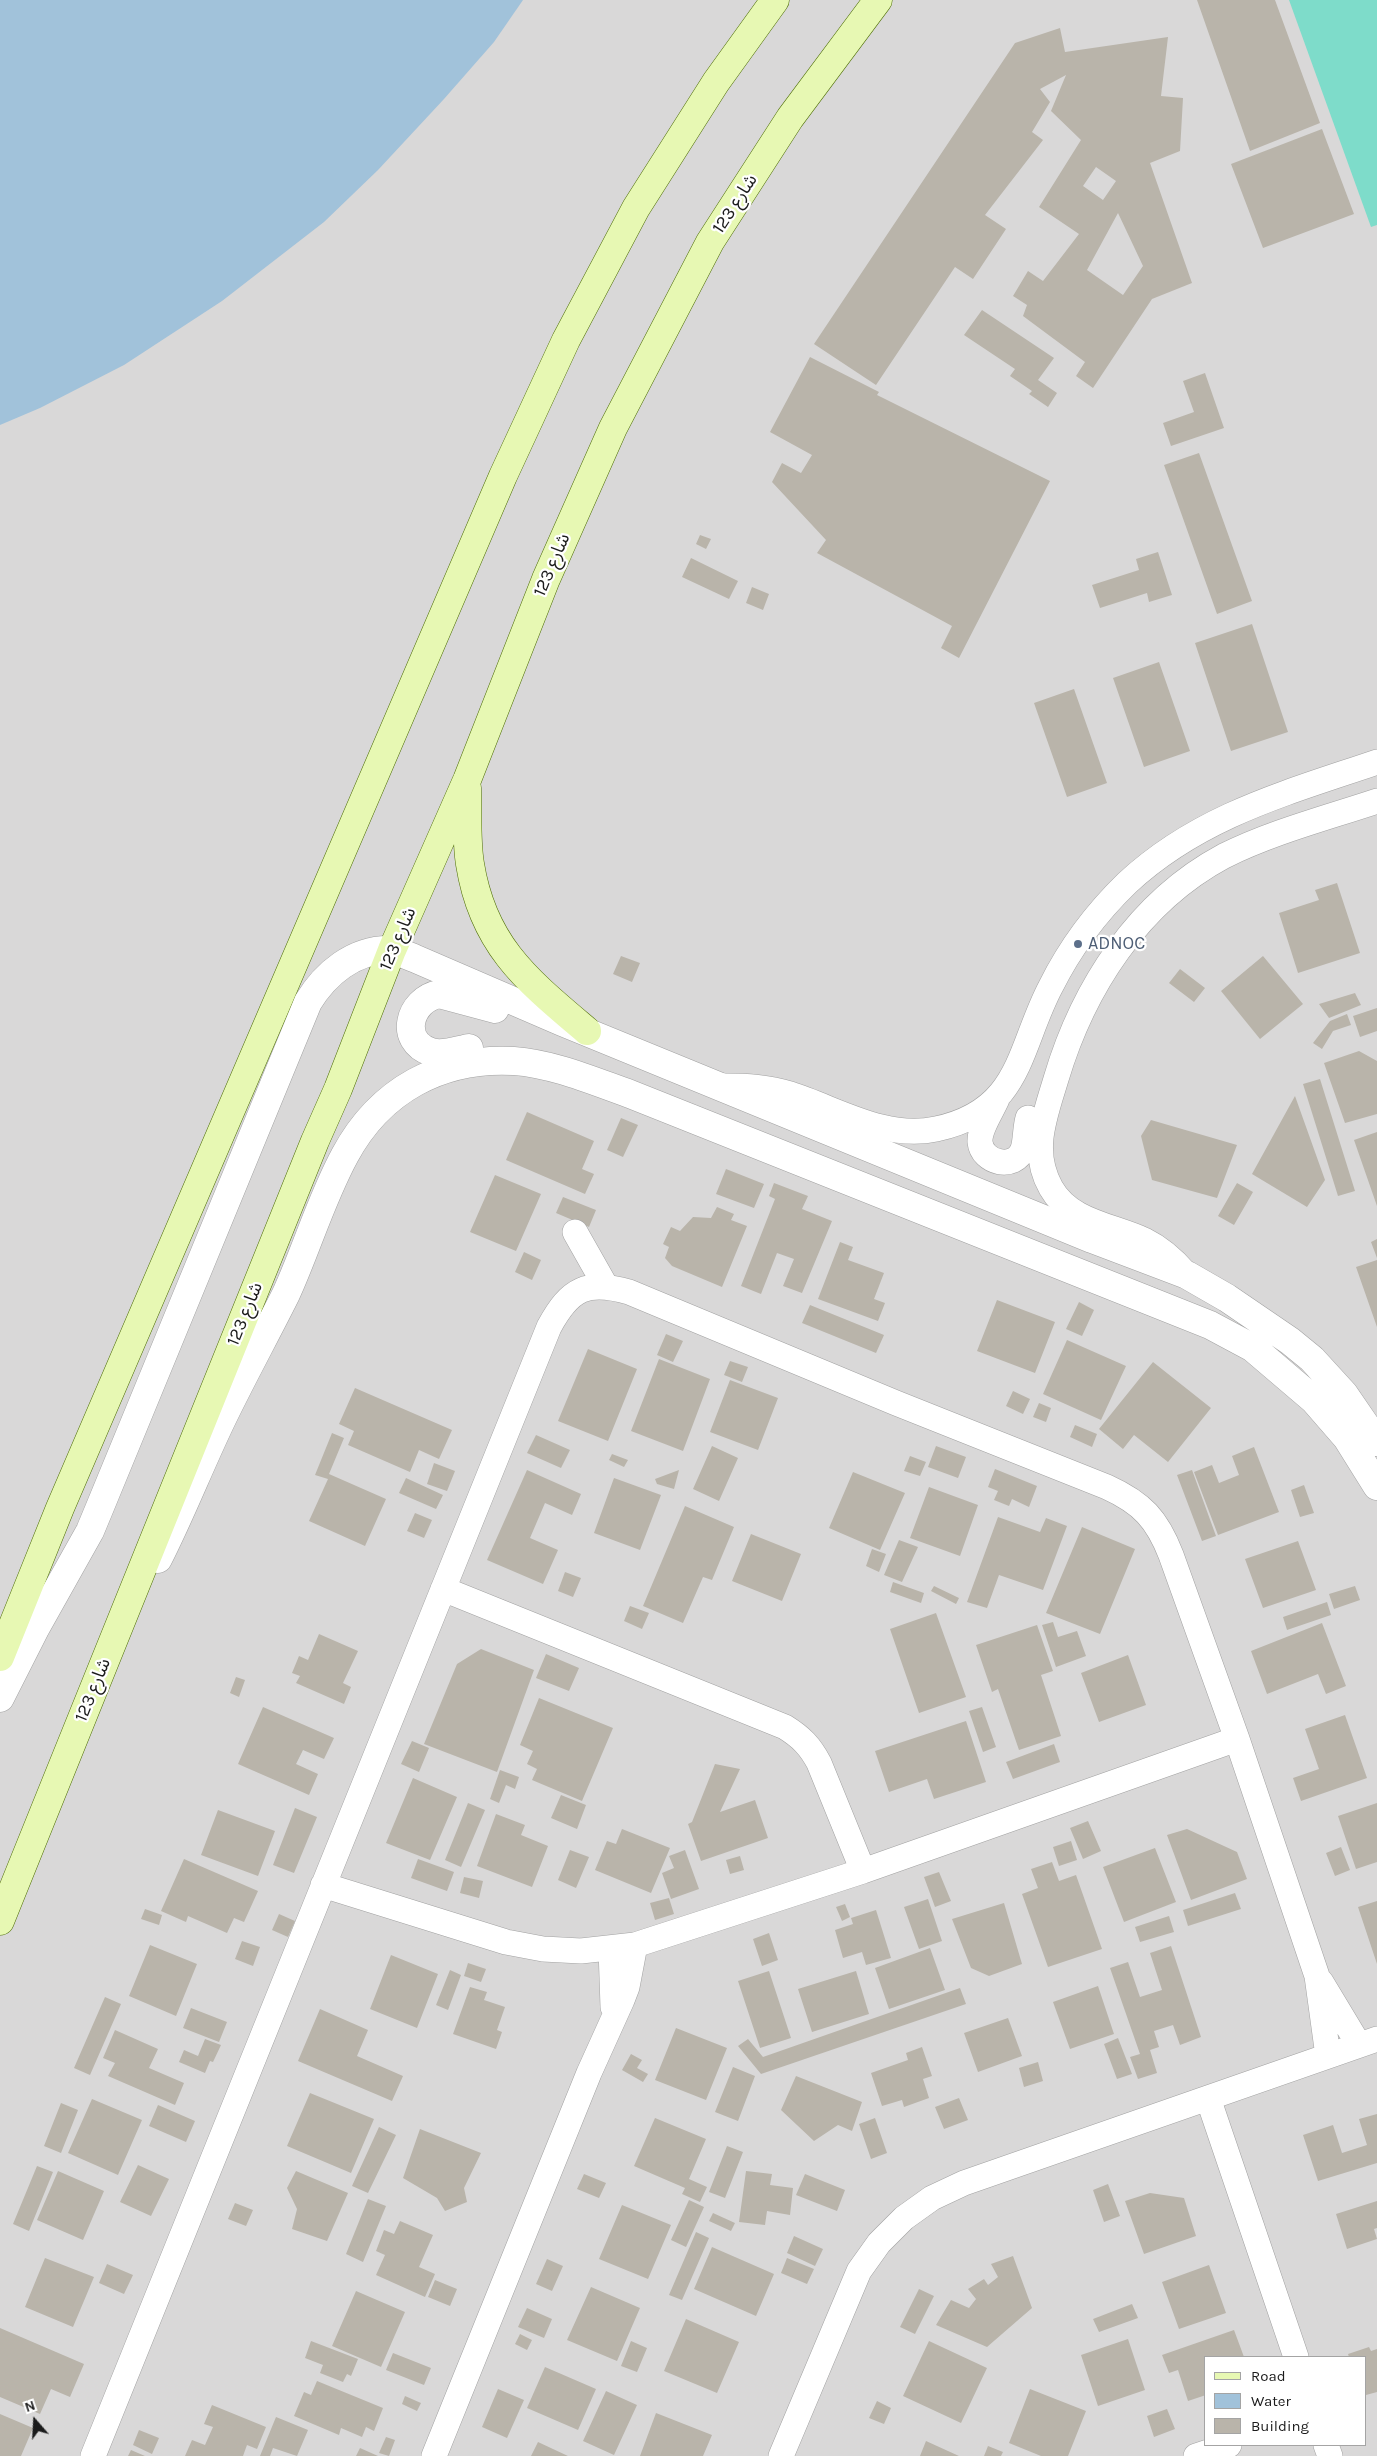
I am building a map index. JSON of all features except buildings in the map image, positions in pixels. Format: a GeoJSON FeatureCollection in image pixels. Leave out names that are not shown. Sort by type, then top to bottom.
{"type":"FeatureCollection","features":[{"type":"Feature","properties":{"kind":"main road"},"geometry":{"type":"LineString","coordinates":[[0,1657],[60,1508],[503,476],[566,340],[636,208],[716,82],[775,0]]}},
{"type":"Feature","properties":{"kind":"main road","name":"شارع 123"},"geometry":{"type":"LineString","coordinates":[[0,1921],[338,1089],[392,950],[467,780],[546,579],[612,428],[710,242],[790,118],[878,0]]}},
{"type":"Feature","properties":{"kind":"main road"},"geometry":{"type":"LineString","coordinates":[[467,780],[469,862],[475,887],[491,929],[516,967],[575,1026]]}},
{"type":"Feature","properties":{"kind":"street"},"geometry":{"type":"LineString","coordinates":[[1377,762],[1244,808],[1209,824],[1177,843],[1126,884],[1104,908],[1065,960],[1050,988],[1019,1067],[999,1094],[981,1135],[982,1149],[991,1160],[1005,1162],[1012,1160],[1023,1150],[1031,1107],[1108,962],[1132,931],[1159,902],[1190,878],[1224,857],[1260,840],[1377,801]]}},
{"type":"Feature","properties":{"kind":"street"},"geometry":{"type":"LineString","coordinates":[[0,1698],[100,1507],[308,1002],[325,978],[343,965],[363,955],[392,950],[1084,1236],[1187,1275],[1243,1309],[1290,1341],[1312,1359],[1344,1394],[1377,1442]]}},
{"type":"Feature","properties":{"kind":"street"},"geometry":{"type":"LineString","coordinates":[[575,1026],[524,1018],[439,994],[422,1001],[412,1016],[410,1025],[417,1042],[431,1053],[438,1054],[473,1047],[495,1046],[536,1051],[568,1061],[600,1075],[630,1094]]}},
{"type":"Feature","properties":{"kind":"street"},"geometry":{"type":"LineString","coordinates":[[1066,1044],[1040,1136],[1041,1164],[1052,1190],[1072,1211],[1084,1218],[1155,1246],[1167,1254],[1187,1275]]}},
{"type":"Feature","properties":{"kind":"street"},"geometry":{"type":"LineString","coordinates":[[122,1618],[156,1562],[175,1524],[224,1415],[285,1294],[345,1155],[366,1122],[396,1093],[432,1072],[473,1062],[515,1061],[557,1069],[630,1094],[1210,1325],[1253,1348],[1314,1400],[1347,1438],[1377,1486]]}},
{"type":"Feature","properties":{"kind":"street"},"geometry":{"type":"LineString","coordinates":[[721,1086],[770,1089],[870,1124],[902,1131],[935,1130],[949,1126],[976,1113],[999,1094]]}},
{"type":"Feature","properties":{"kind":"street"},"geometry":{"type":"LineString","coordinates":[[575,1232],[605,1285]]}},
{"type":"Feature","properties":{"kind":"street"},"geometry":{"type":"LineString","coordinates":[[93,2456],[443,1589],[557,1312],[561,1304],[581,1290],[605,1285],[629,1292],[1130,1497],[1148,1513],[1163,1533],[1237,1739],[1317,1976],[1328,2056]]}},
{"type":"Feature","properties":{"kind":"street"},"geometry":{"type":"LineString","coordinates":[[443,1589],[785,1727],[800,1736],[811,1748],[819,1763],[863,1871]]}},
{"type":"Feature","properties":{"kind":"street"},"geometry":{"type":"LineString","coordinates":[[323,1885],[506,1942],[581,1951],[635,1945],[863,1871],[1237,1739]]}},
{"type":"Feature","properties":{"kind":"street"},"geometry":{"type":"LineString","coordinates":[[434,2456],[613,2016],[627,1987],[635,1945]]}},
{"type":"Feature","properties":{"kind":"street"},"geometry":{"type":"LineString","coordinates":[[611,1948],[613,2016]]}},
{"type":"Feature","properties":{"kind":"street"},"geometry":{"type":"LineString","coordinates":[[781,2456],[858,2271],[879,2243],[904,2218],[932,2198],[964,2183],[1368,2042],[1317,1976]]}},
{"type":"Feature","properties":{"kind":"street"},"geometry":{"type":"LineString","coordinates":[[1208,2098],[1296,2356]]}},
{"type":"Feature","properties":{"kind":"street"},"geometry":{"type":"LineString","coordinates":[[1196,2456],[1226,2446]]}},
{"type":"Feature","properties":{"kind":"shaded area"},"geometry":{"type":"Polygon","coordinates":[[[0,0],[1377,0],[1377,2456],[0,2456],[0,0]]]}},
{"type":"Feature","properties":{"kind":"shaded area"},"geometry":{"type":"Polygon","coordinates":[[[1289,0],[1377,0],[1377,225],[1371,227],[1289,0]]]}},
{"type":"Feature","properties":{"kind":"water"},"geometry":{"type":"Polygon","coordinates":[[[0,0],[523,0],[494,42],[444,99],[378,170],[324,222],[222,301],[124,365],[40,408],[0,425],[0,0]]]}},
{"type":"Feature","properties":{"kind":"place","name":"ADNOC"},"geometry":{"type":"Point","coordinates":[1078,944]}}]}
